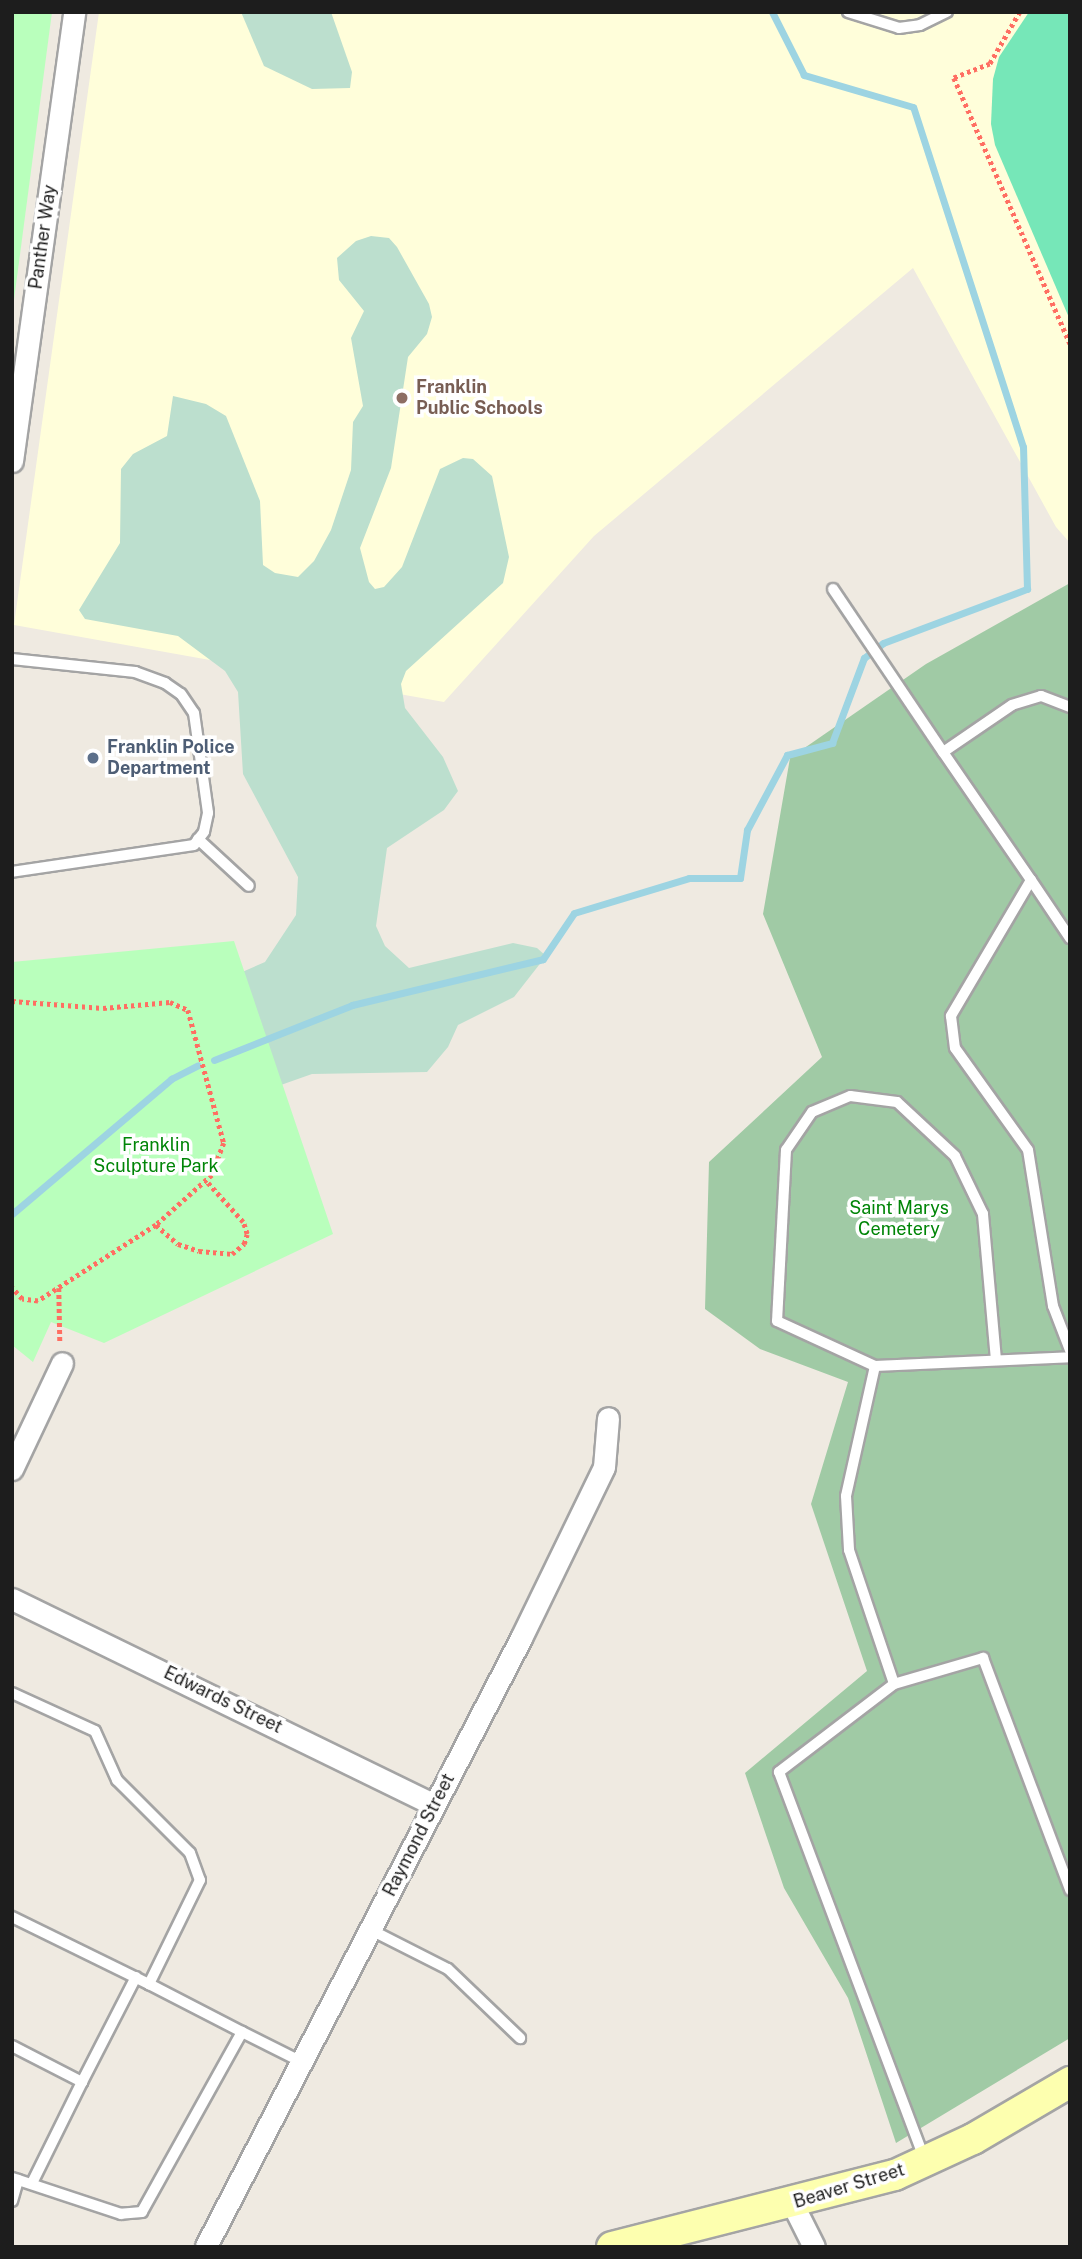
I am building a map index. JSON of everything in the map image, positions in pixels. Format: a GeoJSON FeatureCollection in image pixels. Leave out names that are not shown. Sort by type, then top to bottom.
{"type":"FeatureCollection","features":[{"type":"Feature","properties":{"kind":"main road","name":"Beaver Street"},"geometry":{"type":"LineString","coordinates":[[612,2247],[895,2175],[974,2138],[1070,2082]]}},
{"type":"Feature","properties":{"kind":"street","name":"Panther Way"},"geometry":{"type":"LineString","coordinates":[[12,461],[74,12]]}},
{"type":"Feature","properties":{"kind":"street"},"geometry":{"type":"LineString","coordinates":[[12,1469],[62,1363]]}},
{"type":"Feature","properties":{"kind":"street","name":"Raymond Street"},"geometry":{"type":"LineString","coordinates":[[206,2246],[521,1638],[604,1467],[608,1418]]}},
{"type":"Feature","properties":{"kind":"street","name":"Edwards Street"},"geometry":{"type":"LineString","coordinates":[[12,1599],[433,1804]]}},
{"type":"Feature","properties":{"kind":"street"},"geometry":{"type":"LineString","coordinates":[[792,2203],[814,2247]]}},
{"type":"Feature","properties":{"kind":"lane"},"geometry":{"type":"LineString","coordinates":[[848,12],[876,24],[905,28],[947,12]]}},
{"type":"Feature","properties":{"kind":"lane"},"geometry":{"type":"LineString","coordinates":[[833,590],[1070,938]]}},
{"type":"Feature","properties":{"kind":"lane"},"geometry":{"type":"LineString","coordinates":[[12,659],[135,672],[181,694],[194,713],[208,813],[198,839],[174,850],[12,872]]}},
{"type":"Feature","properties":{"kind":"lane"},"geometry":{"type":"LineString","coordinates":[[943,752],[1012,705],[1041,696],[1070,707]]}},
{"type":"Feature","properties":{"kind":"lane"},"geometry":{"type":"LineString","coordinates":[[198,839],[249,886]]}},
{"type":"Feature","properties":{"kind":"lane"},"geometry":{"type":"LineString","coordinates":[[1031,880],[951,1017],[955,1048],[1028,1150],[1053,1306],[1070,1350]]}},
{"type":"Feature","properties":{"kind":"lane"},"geometry":{"type":"LineString","coordinates":[[996,1360],[983,1214],[955,1156],[897,1102],[850,1096],[811,1112],[786,1150],[776,1321],[875,1366],[1070,1357]]}},
{"type":"Feature","properties":{"kind":"lane"},"geometry":{"type":"LineString","coordinates":[[875,1366],[846,1496],[849,1550],[894,1684]]}},
{"type":"Feature","properties":{"kind":"lane"},"geometry":{"type":"LineString","coordinates":[[925,2161],[779,1772],[894,1684],[982,1658],[1070,1889]]}},
{"type":"Feature","properties":{"kind":"lane"},"geometry":{"type":"LineString","coordinates":[[12,1693],[94,1731],[117,1780],[190,1853],[200,1880],[149,1984]]}},
{"type":"Feature","properties":{"kind":"lane"},"geometry":{"type":"LineString","coordinates":[[12,1917],[302,2062]]}},
{"type":"Feature","properties":{"kind":"lane"},"geometry":{"type":"LineString","coordinates":[[371,1930],[448,1969],[520,2038]]}},
{"type":"Feature","properties":{"kind":"lane"},"geometry":{"type":"LineString","coordinates":[[32,2183],[136,1977]]}},
{"type":"Feature","properties":{"kind":"lane"},"geometry":{"type":"LineString","coordinates":[[12,2202],[15,2179],[121,2214],[142,2211],[242,2032]]}},
{"type":"Feature","properties":{"kind":"lane"},"geometry":{"type":"LineString","coordinates":[[12,2046],[82,2082]]}},
{"type":"Feature","properties":{"kind":"path"},"geometry":{"type":"LineString","coordinates":[[1020,12],[990,64],[954,78],[1070,344]]}},
{"type":"Feature","properties":{"kind":"path"},"geometry":{"type":"LineString","coordinates":[[12,1000],[103,1008],[170,1002],[188,1010],[224,1143],[218,1167],[156,1225],[59,1287],[30,1302],[12,1289]]}},
{"type":"Feature","properties":{"kind":"path"},"geometry":{"type":"LineString","coordinates":[[156,1225],[178,1244],[199,1251],[232,1254],[244,1244],[247,1234],[243,1222],[206,1181]]}},
{"type":"Feature","properties":{"kind":"path"},"geometry":{"type":"LineString","coordinates":[[59,1287],[60,1344],[68,1348],[62,1363]]}},
{"type":"Feature","properties":{"kind":"shaded area","name":"Franklin Public Schools"},"geometry":{"type":"Polygon","coordinates":[[[99,12],[1070,12],[1070,543],[1056,527],[913,268],[594,536],[444,702],[14,625],[99,12]]]}},
{"type":"Feature","properties":{"kind":"shaded area"},"geometry":{"type":"Polygon","coordinates":[[[241,12],[331,12],[352,72],[350,88],[312,89],[264,66],[241,12]]]}},
{"type":"Feature","properties":{"kind":"shaded area"},"geometry":{"type":"Polygon","coordinates":[[[371,236],[389,238],[397,247],[429,304],[432,317],[427,334],[408,357],[391,468],[360,548],[369,582],[375,589],[384,587],[402,567],[440,469],[463,458],[473,459],[492,476],[509,557],[503,583],[406,671],[401,684],[405,708],[443,757],[458,791],[444,810],[387,848],[376,926],[385,946],[409,968],[513,943],[537,948],[546,956],[514,997],[458,1025],[448,1047],[427,1072],[312,1074],[250,1096],[210,986],[265,962],[296,915],[298,877],[243,774],[238,692],[225,671],[178,636],[85,619],[79,610],[120,543],[121,469],[133,454],[167,436],[173,396],[206,404],[226,416],[260,501],[263,565],[275,573],[298,577],[314,561],[331,530],[351,470],[353,422],[363,406],[351,338],[364,311],[339,280],[337,258],[356,241],[371,236]]]}},
{"type":"Feature","properties":{"kind":"green space"},"geometry":{"type":"Polygon","coordinates":[[[12,12],[52,12],[12,315],[12,12]]]}},
{"type":"Feature","properties":{"kind":"green space"},"geometry":{"type":"Polygon","coordinates":[[[1029,12],[1070,12],[1070,320],[995,145],[991,124],[993,79],[999,57],[1029,12]]]}},
{"type":"Feature","properties":{"kind":"green space","name":"Saint Marys Cemetery"},"geometry":{"type":"Polygon","coordinates":[[[1070,583],[1070,2038],[896,2143],[848,1998],[784,1888],[745,1773],[867,1671],[811,1504],[848,1382],[760,1349],[705,1309],[709,1162],[822,1057],[763,914],[790,758],[926,664],[1070,583]]]}},
{"type":"Feature","properties":{"kind":"green space","name":"Franklin Sculpture Park"},"geometry":{"type":"Polygon","coordinates":[[[234,941],[333,1234],[104,1343],[51,1322],[33,1362],[12,1345],[12,962],[234,941]]]}},
{"type":"Feature","properties":{"kind":"waterway"},"geometry":{"type":"LineString","coordinates":[[214,1060],[352,1005],[543,959],[574,913],[689,878],[740,878],[747,830],[787,755],[832,743],[864,658],[883,643],[1027,589],[1023,447],[913,107],[804,75],[772,12]]}},
{"type":"Feature","properties":{"kind":"waterway"},"geometry":{"type":"LineString","coordinates":[[12,1214],[171,1079],[198,1065]]}},
{"type":"Feature","properties":{"kind":"place","name":"Franklin Public Schools"},"geometry":{"type":"Point","coordinates":[402,398]}},
{"type":"Feature","properties":{"kind":"place","name":"Franklin Police Department"},"geometry":{"type":"Point","coordinates":[93,758]}}]}
